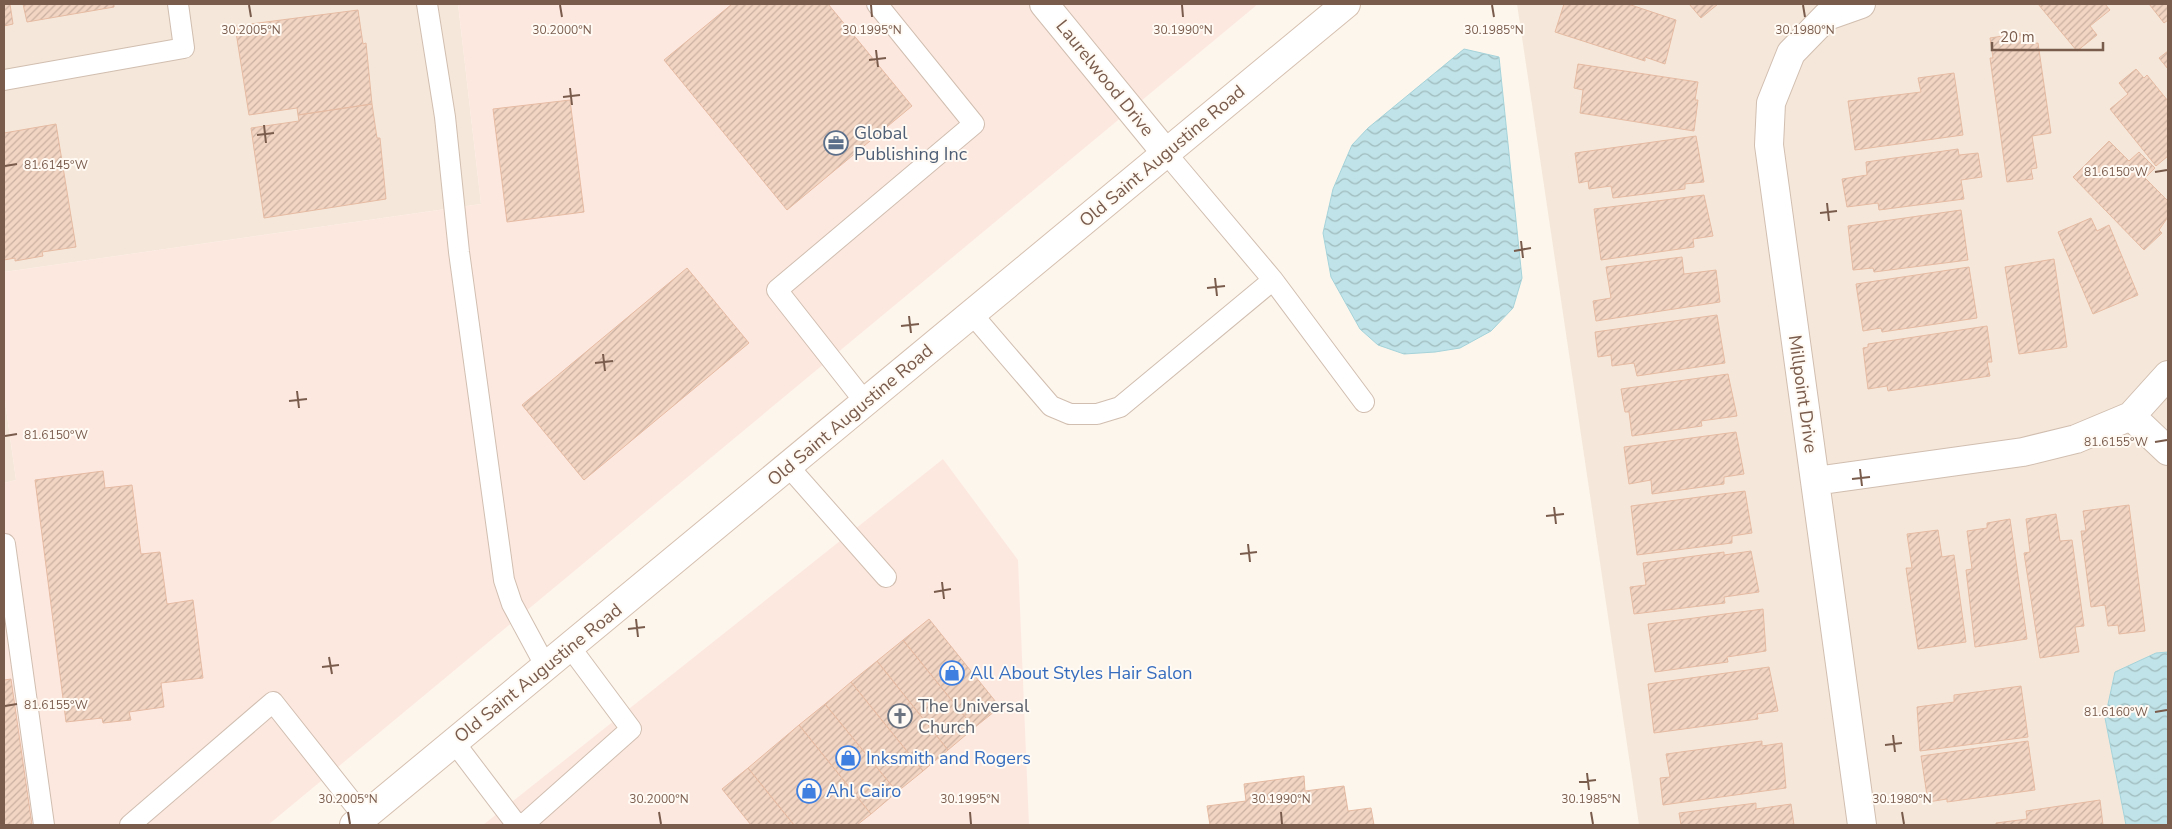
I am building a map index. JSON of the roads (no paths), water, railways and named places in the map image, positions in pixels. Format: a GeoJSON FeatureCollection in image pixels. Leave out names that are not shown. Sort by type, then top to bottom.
{"type":"FeatureCollection","features":[{"type":"Feature","properties":{"kind":"street","name":"Laurelwood Drive"},"geometry":{"type":"LineString","coordinates":[[1044,4],[1166,153]]}},
{"type":"Feature","properties":{"kind":"street","name":"Old Saint Augustine Road"},"geometry":{"type":"LineString","coordinates":[[359,821],[1346,4]]}},
{"type":"Feature","properties":{"kind":"street","name":"Millpoint Drive"},"geometry":{"type":"LineString","coordinates":[[1860,4],[1827,16],[1791,54],[1771,103],[1769,145],[1862,825]]}},
{"type":"Feature","properties":{"kind":"street"},"geometry":{"type":"LineString","coordinates":[[1816,481],[2023,452],[2076,439],[2131,416],[2168,375]]}},
{"type":"Feature","properties":{"kind":"street"},"geometry":{"type":"LineString","coordinates":[[2131,416],[2168,451]]}},
{"type":"Feature","properties":{"kind":"lane"},"geometry":{"type":"LineString","coordinates":[[4,80],[184,48],[178,4]]}},
{"type":"Feature","properties":{"kind":"lane"},"geometry":{"type":"LineString","coordinates":[[427,4],[445,117],[459,252],[504,580],[512,604],[546,667]]}},
{"type":"Feature","properties":{"kind":"lane"},"geometry":{"type":"LineString","coordinates":[[865,402],[777,290],[974,124],[877,4]]}},
{"type":"Feature","properties":{"kind":"lane"},"geometry":{"type":"LineString","coordinates":[[1166,153],[1273,280],[1364,402]]}},
{"type":"Feature","properties":{"kind":"lane"},"geometry":{"type":"LineString","coordinates":[[972,314],[1051,406],[1070,414],[1097,414],[1120,407],[1273,280]]}},
{"type":"Feature","properties":{"kind":"lane"},"geometry":{"type":"LineString","coordinates":[[788,466],[886,577]]}},
{"type":"Feature","properties":{"kind":"lane"},"geometry":{"type":"LineString","coordinates":[[4,545],[6,544],[44,825]]}},
{"type":"Feature","properties":{"kind":"lane"},"geometry":{"type":"LineString","coordinates":[[523,825],[631,729],[570,647]]}},
{"type":"Feature","properties":{"kind":"lane"},"geometry":{"type":"LineString","coordinates":[[130,825],[273,702],[359,821]]}},
{"type":"Feature","properties":{"kind":"lane"},"geometry":{"type":"LineString","coordinates":[[454,742],[517,825]]}},
{"type":"Feature","properties":{"kind":"water"},"geometry":{"type":"Polygon","coordinates":[[[1464,49],[1499,57],[1522,278],[1513,308],[1491,331],[1460,348],[1404,354],[1378,345],[1360,329],[1331,277],[1323,233],[1333,189],[1352,145],[1368,128],[1464,49]]]}},
{"type":"Feature","properties":{"kind":"water"},"geometry":{"type":"Polygon","coordinates":[[[2168,652],[2168,825],[2126,825],[2105,718],[2115,672],[2156,653],[2168,652]]]}},
{"type":"Feature","properties":{"kind":"place","name":"Global Publishing Inc"},"geometry":{"type":"Point","coordinates":[836,143]}},
{"type":"Feature","properties":{"kind":"place","name":"All About Styles Hair Salon"},"geometry":{"type":"Point","coordinates":[952,673]}},
{"type":"Feature","properties":{"kind":"place","name":"The Universal Church"},"geometry":{"type":"Point","coordinates":[900,716]}},
{"type":"Feature","properties":{"kind":"place","name":"Inksmith and Rogers"},"geometry":{"type":"Point","coordinates":[848,758]}},
{"type":"Feature","properties":{"kind":"place","name":"Ahl Cairo"},"geometry":{"type":"Point","coordinates":[809,791]}}]}
